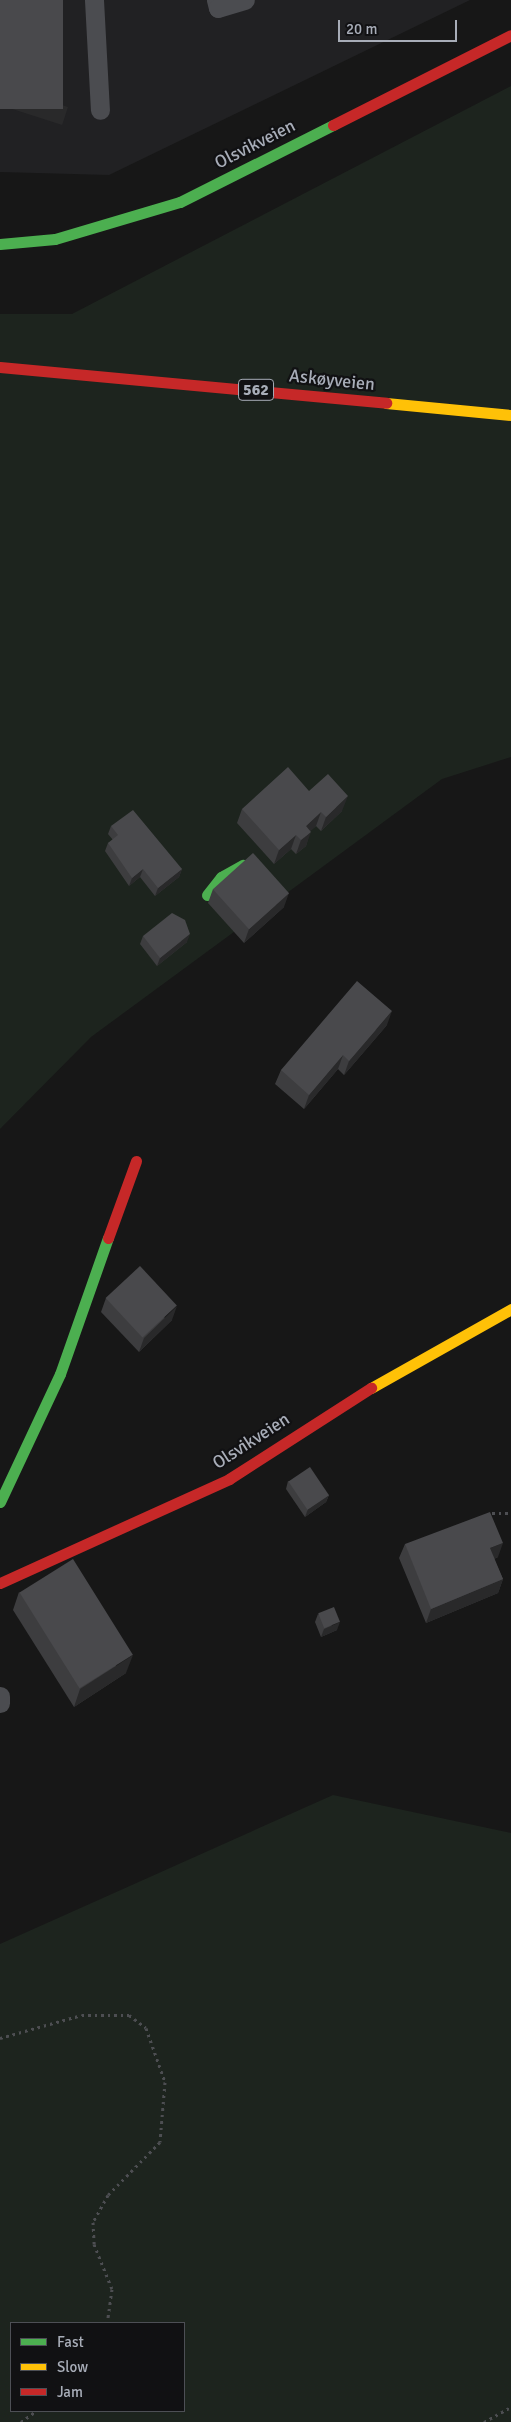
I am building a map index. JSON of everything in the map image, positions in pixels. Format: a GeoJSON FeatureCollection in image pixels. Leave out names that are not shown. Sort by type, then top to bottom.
{"type":"FeatureCollection","features":[{"type":"Feature","properties":{"kind":"street","name":"Olsvikveien"},"geometry":{"type":"LineString","coordinates":[[0,244],[55,239],[180,202],[511,35]]}},
{"type":"Feature","properties":{"kind":"street","name":"Askøyveien"},"geometry":{"type":"LineString","coordinates":[[0,367],[511,415]]}},
{"type":"Feature","properties":{"kind":"street"},"geometry":{"type":"LineString","coordinates":[[208,895],[221,877],[243,865]]}},
{"type":"Feature","properties":{"kind":"street"},"geometry":{"type":"LineString","coordinates":[[0,1502],[60,1374],[136,1161]]}},
{"type":"Feature","properties":{"kind":"street","name":"Olsvikveien"},"geometry":{"type":"LineString","coordinates":[[0,1583],[228,1479],[338,1406],[511,1309]]}},
{"type":"Feature","properties":{"kind":"lane"},"geometry":{"type":"LineString","coordinates":[[94,0],[100,110]]}},
{"type":"Feature","properties":{"kind":"lane"},"geometry":{"type":"LineString","coordinates":[[216,0],[218,8],[245,0]]}},
{"type":"Feature","properties":{"kind":"lane"},"geometry":{"type":"LineString","coordinates":[[0,1696],[0,1703]]}},
{"type":"Feature","properties":{"kind":"path"},"geometry":{"type":"LineString","coordinates":[[492,1513],[511,1513]]}},
{"type":"Feature","properties":{"kind":"path"},"geometry":{"type":"LineString","coordinates":[[0,2038],[82,2015],[129,2014],[146,2028],[165,2082],[160,2142],[108,2195],[93,2222],[94,2244],[112,2289],[106,2322]]}},
{"type":"Feature","properties":{"kind":"path"},"geometry":{"type":"LineString","coordinates":[[484,2422],[511,2407]]}},
{"type":"Feature","properties":{"kind":"path"},"geometry":{"type":"LineString","coordinates":[[21,2422],[35,2412]]}},
{"type":"Feature","properties":{"kind":"shaded area"},"geometry":{"type":"Polygon","coordinates":[[[0,0],[470,0],[109,175],[0,172],[0,0]]]}},
{"type":"Feature","properties":{"kind":"shaded area"},"geometry":{"type":"Polygon","coordinates":[[[511,86],[511,757],[442,779],[91,1037],[0,1129],[0,314],[72,314],[511,86]]]}},
{"type":"Feature","properties":{"kind":"shaded area"},"geometry":{"type":"Polygon","coordinates":[[[333,1795],[511,1833],[511,2422],[0,2422],[0,1944],[333,1795]]]}},
{"type":"Feature","properties":{"kind":"building"},"geometry":{"type":"Polygon","coordinates":[[[0,0],[63,0],[63,109],[0,109],[0,0]]]}},
{"type":"Feature","properties":{"kind":"building"},"geometry":{"type":"Polygon","coordinates":[[[288,767],[309,791],[328,774],[348,796],[326,817],[321,812],[306,826],[311,832],[301,840],[296,835],[279,850],[242,809],[288,767]]]}},
{"type":"Feature","properties":{"kind":"building"},"geometry":{"type":"Polygon","coordinates":[[[133,810],[182,869],[158,888],[143,869],[132,878],[108,843],[118,835],[111,826],[133,810]]]}},
{"type":"Feature","properties":{"kind":"building"},"geometry":{"type":"Polygon","coordinates":[[[253,853],[289,893],[249,929],[213,889],[253,853]]]}},
{"type":"Feature","properties":{"kind":"building"},"geometry":{"type":"Polygon","coordinates":[[[172,913],[185,920],[190,934],[160,958],[143,936],[172,913]]]}},
{"type":"Feature","properties":{"kind":"building"},"geometry":{"type":"Polygon","coordinates":[[[357,981],[392,1011],[349,1061],[343,1055],[309,1095],[281,1070],[357,981]]]}},
{"type":"Feature","properties":{"kind":"building"},"geometry":{"type":"Polygon","coordinates":[[[140,1266],[177,1305],[142,1338],[106,1298],[140,1266]]]}},
{"type":"Feature","properties":{"kind":"building"},"geometry":{"type":"Polygon","coordinates":[[[310,1467],[329,1495],[307,1510],[288,1482],[310,1467]]]}},
{"type":"Feature","properties":{"kind":"building"},"geometry":{"type":"Polygon","coordinates":[[[490,1512],[503,1543],[490,1548],[503,1579],[431,1609],[405,1544],[490,1512]]]}},
{"type":"Feature","properties":{"kind":"building"},"geometry":{"type":"Polygon","coordinates":[[[73,1559],[133,1655],[79,1688],[20,1592],[73,1559]]]}},
{"type":"Feature","properties":{"kind":"building"},"geometry":{"type":"Polygon","coordinates":[[[334,1607],[340,1622],[324,1628],[318,1613],[334,1607]]]}},
{"type":"Feature","properties":{"kind":"traffic: fast"},"geometry":{"type":"LineString","coordinates":[[0,244],[55,239],[180,202],[333,125]]}},
{"type":"Feature","properties":{"kind":"traffic: fast"},"geometry":{"type":"LineString","coordinates":[[207,895],[221,877],[243,865]]}},
{"type":"Feature","properties":{"kind":"traffic: fast"},"geometry":{"type":"LineString","coordinates":[[0,1502],[60,1374],[108,1238]]}},
{"type":"Feature","properties":{"kind":"traffic: slow"},"geometry":{"type":"LineString","coordinates":[[386,403],[511,415]]}},
{"type":"Feature","properties":{"kind":"traffic: slow"},"geometry":{"type":"LineString","coordinates":[[371,1388],[511,1309]]}},
{"type":"Feature","properties":{"kind":"traffic: jam"},"geometry":{"type":"LineString","coordinates":[[333,125],[511,35]]}},
{"type":"Feature","properties":{"kind":"traffic: jam"},"geometry":{"type":"LineString","coordinates":[[0,367],[386,403]]}},
{"type":"Feature","properties":{"kind":"traffic: jam"},"geometry":{"type":"LineString","coordinates":[[108,1238],[136,1161]]}},
{"type":"Feature","properties":{"kind":"traffic: jam"},"geometry":{"type":"LineString","coordinates":[[0,1583],[229,1479],[371,1388]]}}]}
